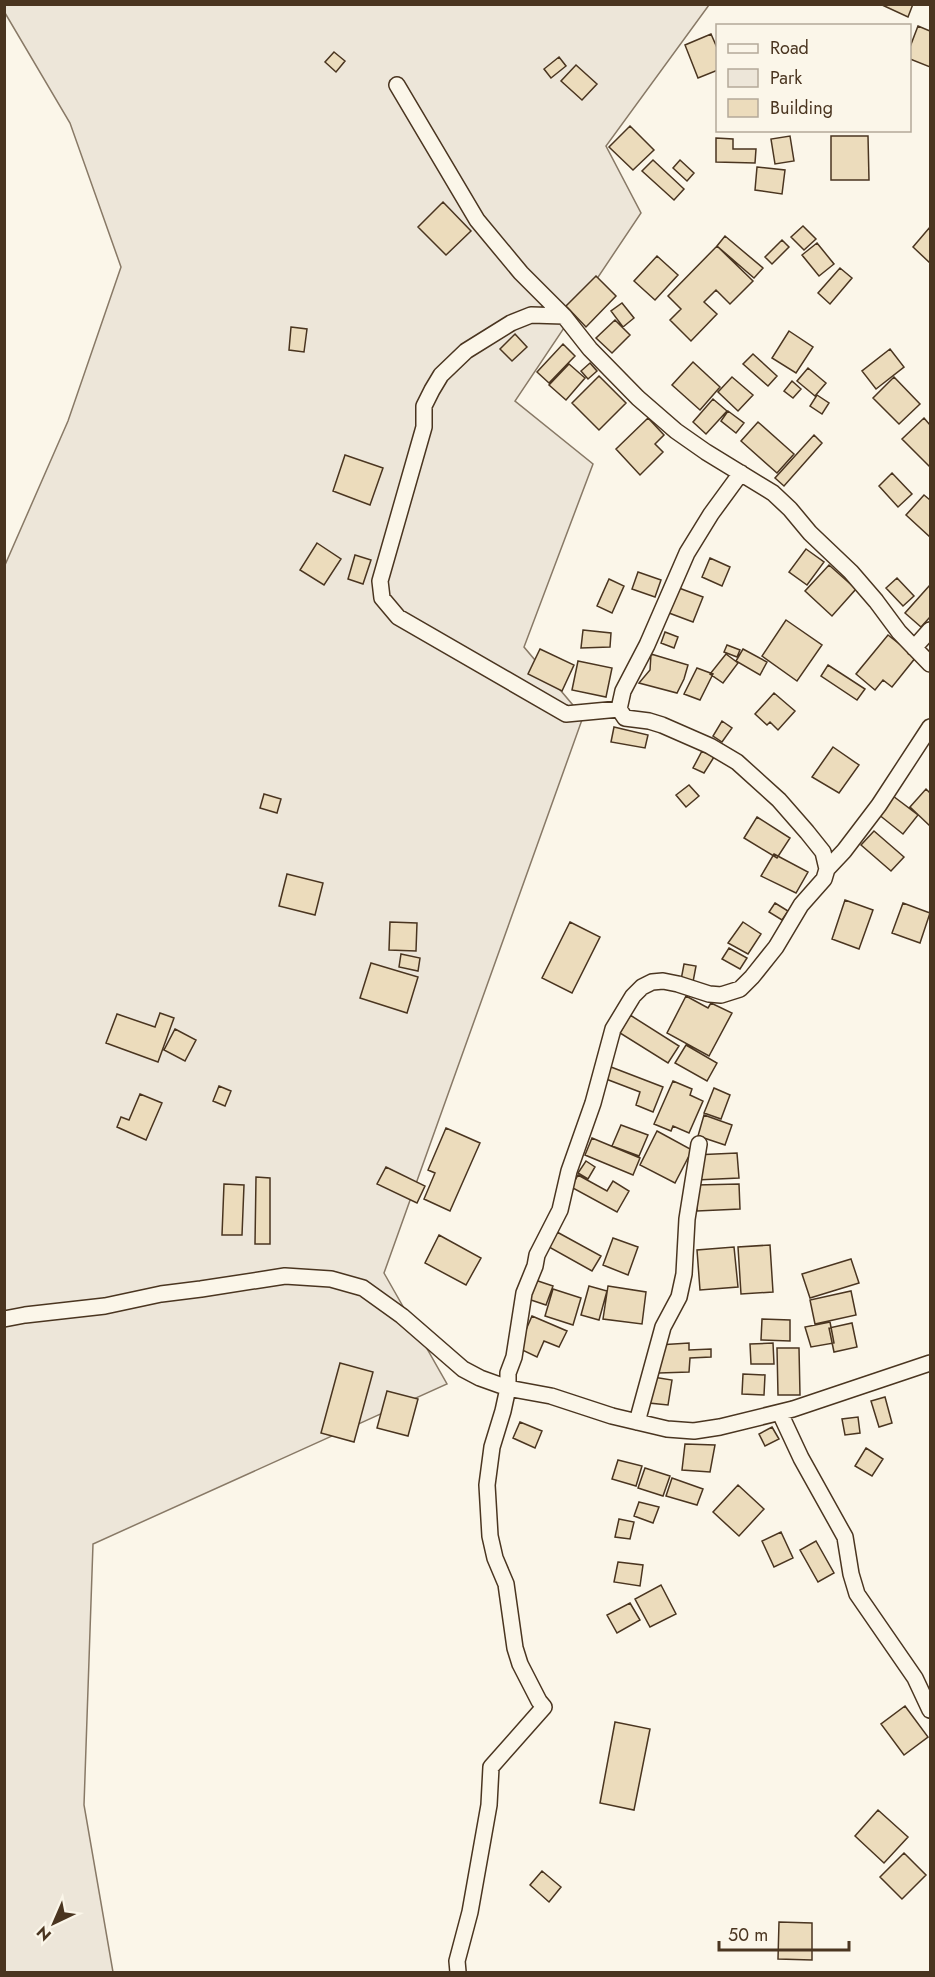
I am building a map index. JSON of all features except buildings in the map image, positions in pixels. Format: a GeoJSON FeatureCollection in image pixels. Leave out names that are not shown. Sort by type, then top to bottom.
{"type":"FeatureCollection","features":[{"type":"Feature","properties":{"kind":"street"},"geometry":{"type":"LineString","coordinates":[[397,85],[477,220],[521,273],[564,316],[590,350],[638,398],[676,431],[773,493],[851,572],[899,632],[930,664]]}},
{"type":"Feature","properties":{"kind":"street"},"geometry":{"type":"LineString","coordinates":[[564,316],[531,315],[512,323],[466,351],[441,375],[424,406],[424,427],[380,581],[382,598],[398,617],[566,714],[619,709]]}},
{"type":"Feature","properties":{"kind":"street"},"geometry":{"type":"LineString","coordinates":[[741,473],[711,514],[687,553],[647,645],[623,691],[619,709],[625,718],[662,725],[710,746],[737,762],[779,800],[807,831],[823,852],[827,869]]}},
{"type":"Feature","properties":{"kind":"street"},"geometry":{"type":"LineString","coordinates":[[914,648],[930,630]]}},
{"type":"Feature","properties":{"kind":"street"},"geometry":{"type":"LineString","coordinates":[[458,1972],[457,1960],[470,1912],[489,1805],[491,1767],[544,1707],[520,1664],[515,1648],[506,1584],[495,1558],[490,1536],[487,1485],[492,1447],[508,1388],[508,1373],[514,1357],[524,1293],[537,1255],[560,1210],[569,1171],[593,1103],[613,1029],[626,1006],[642,987],[652,982],[670,982],[709,994],[721,995],[740,988],[764,964],[801,904],[824,879],[827,869],[844,851],[879,805],[930,727]]}},
{"type":"Feature","properties":{"kind":"street"},"geometry":{"type":"LineString","coordinates":[[637,1422],[663,1327],[679,1297],[684,1274],[687,1219],[699,1144]]}},
{"type":"Feature","properties":{"kind":"street"},"geometry":{"type":"LineString","coordinates":[[4,1319],[105,1306],[161,1293],[285,1276],[331,1279],[363,1288],[402,1316],[463,1369],[480,1378],[508,1388],[551,1396],[612,1416],[667,1429],[694,1431],[780,1413],[913,1371],[930,1363]]}},
{"type":"Feature","properties":{"kind":"street"},"geometry":{"type":"LineString","coordinates":[[780,1413],[801,1458],[845,1538],[857,1594],[915,1678],[930,1710]]}},
{"type":"Feature","properties":{"kind":"green space"},"geometry":{"type":"Polygon","coordinates":[[[5,5],[709,5],[606,146],[641,213],[515,401],[593,464],[524,647],[583,717],[384,1273],[447,1384],[93,1544],[84,1805],[113,1972],[5,1972],[5,565],[68,421],[121,267],[70,123],[5,13],[5,5]]]}}]}
